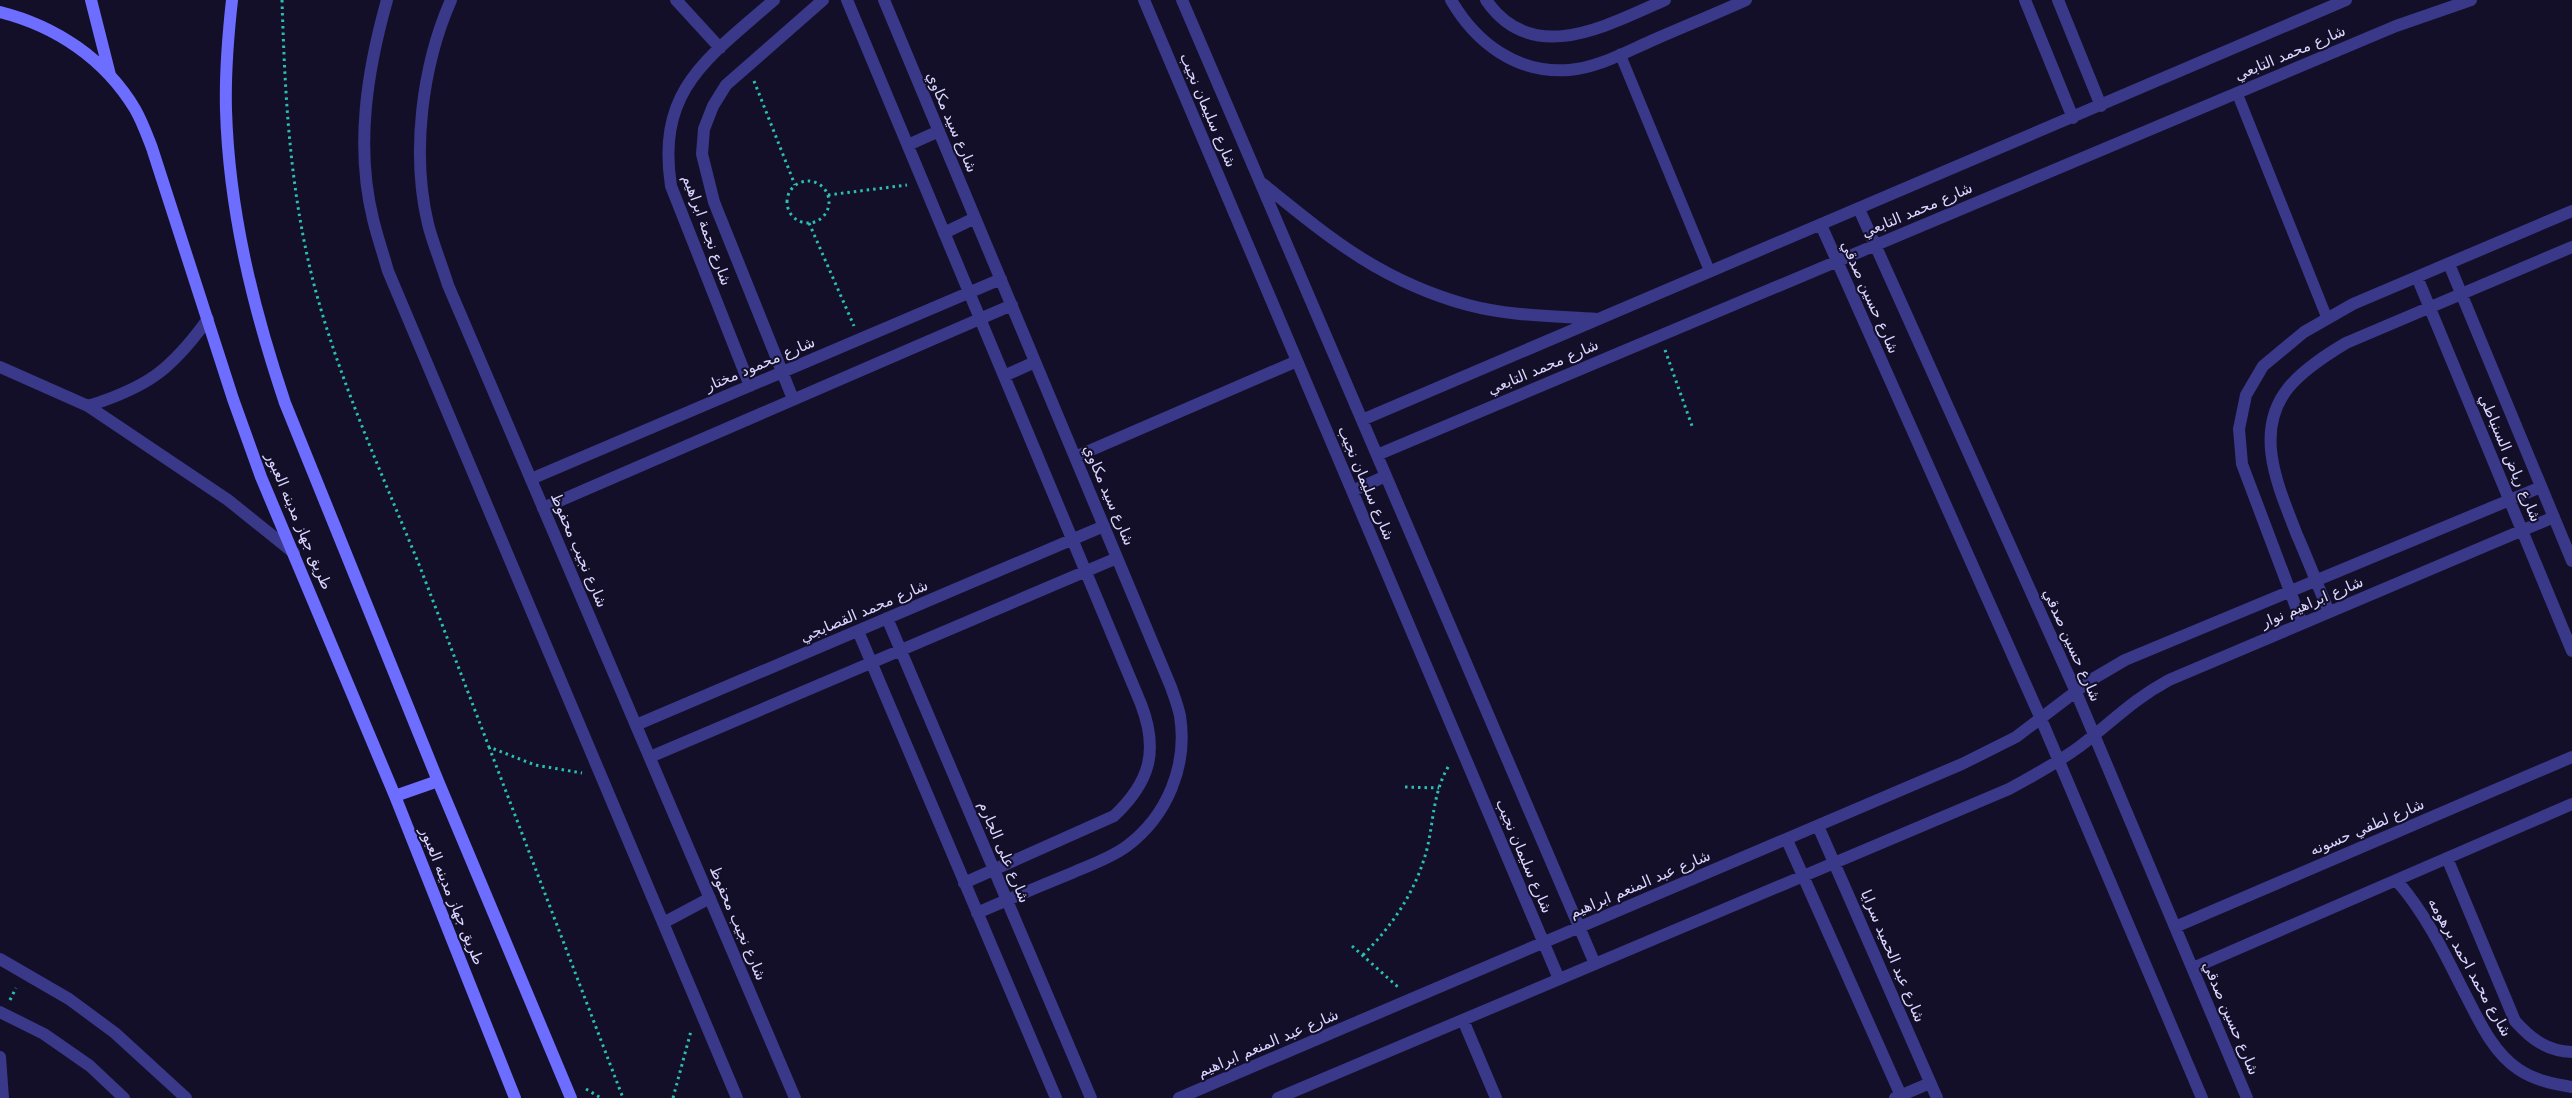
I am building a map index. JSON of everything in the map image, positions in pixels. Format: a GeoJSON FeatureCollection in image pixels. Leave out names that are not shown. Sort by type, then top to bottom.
{"type":"FeatureCollection","features":[{"type":"Feature","properties":{"kind":"main road"},"geometry":{"type":"LineString","coordinates":[[91,0],[110,75]]}},
{"type":"Feature","properties":{"kind":"main road","name":"طريق جهاز مدينه العبور"},"geometry":{"type":"LineString","coordinates":[[232,0],[226,109],[236,212],[250,288],[285,403],[438,781],[571,1098]]}},
{"type":"Feature","properties":{"kind":"main road","name":"طريق جهاز مدينه العبور"},"geometry":{"type":"LineString","coordinates":[[0,12],[49,29],[82,49],[110,75],[135,109],[152,148],[233,399],[261,477],[395,796],[515,1098]]}},
{"type":"Feature","properties":{"kind":"main road"},"geometry":{"type":"LineString","coordinates":[[395,796],[438,781]]}},
{"type":"Feature","properties":{"kind":"street"},"geometry":{"type":"LineString","coordinates":[[386,0],[372,53],[364,108],[365,163],[372,218],[388,270],[737,1098]]}},
{"type":"Feature","properties":{"kind":"street","name":"شارع نجيب محفوظ"},"geometry":{"type":"LineString","coordinates":[[451,0],[440,24],[424,89],[420,156],[428,223],[448,285],[795,1098]]}},
{"type":"Feature","properties":{"kind":"street"},"geometry":{"type":"LineString","coordinates":[[676,0],[720,48]]}},
{"type":"Feature","properties":{"kind":"street","name":"شارع نجمة ابراهيم"},"geometry":{"type":"LineString","coordinates":[[750,386],[674,194],[667,161],[668,135],[682,94],[701,65],[774,0]]}},
{"type":"Feature","properties":{"kind":"street","name":"شارع نجمة ابراهيم"},"geometry":{"type":"LineString","coordinates":[[793,399],[714,202],[702,154],[704,129],[712,106],[726,85],[823,0]]}},
{"type":"Feature","properties":{"kind":"street"},"geometry":{"type":"LineString","coordinates":[[847,0],[1148,722],[1151,741],[1150,760],[1144,778],[1132,799],[1114,816],[964,883]]}},
{"type":"Feature","properties":{"kind":"street","name":"شارع سيد مكاوي"},"geometry":{"type":"LineString","coordinates":[[884,0],[1118,558],[1171,687],[1180,715],[1182,745],[1177,774],[1166,802],[1149,827],[1126,847],[1099,862],[977,913]]}},
{"type":"Feature","properties":{"kind":"street","name":"شارع سليمان نجيب"},"geometry":{"type":"LineString","coordinates":[[1144,0],[1559,979]]}},
{"type":"Feature","properties":{"kind":"street","name":"شارع سليمان نجيب"},"geometry":{"type":"LineString","coordinates":[[1182,0],[1595,964]]}},
{"type":"Feature","properties":{"kind":"street"},"geometry":{"type":"LineString","coordinates":[[1451,0],[1470,28],[1490,48],[1514,61],[1541,69],[1569,70],[1591,65],[1620,54],[1746,0]]}},
{"type":"Feature","properties":{"kind":"street"},"geometry":{"type":"LineString","coordinates":[[1486,0],[1494,12],[1516,28],[1541,37],[1568,37],[1596,30],[1665,0]]}},
{"type":"Feature","properties":{"kind":"street"},"geometry":{"type":"LineString","coordinates":[[2025,0],[2073,118]]}},
{"type":"Feature","properties":{"kind":"street"},"geometry":{"type":"LineString","coordinates":[[2058,0],[2101,106]]}},
{"type":"Feature","properties":{"kind":"street","name":"شارع محمد التابعي"},"geometry":{"type":"LineString","coordinates":[[1362,420],[2346,0]]}},
{"type":"Feature","properties":{"kind":"street","name":"شارع محمد التابعي"},"geometry":{"type":"LineString","coordinates":[[1377,455],[2396,26],[2471,0]]}},
{"type":"Feature","properties":{"kind":"street"},"geometry":{"type":"LineString","coordinates":[[908,145],[939,131]]}},
{"type":"Feature","properties":{"kind":"street"},"geometry":{"type":"LineString","coordinates":[[1260,182],[1341,246],[1381,271],[1424,291],[1469,305],[1516,313],[1599,319]]}},
{"type":"Feature","properties":{"kind":"street","name":"شارع حسين صدقي"},"geometry":{"type":"LineString","coordinates":[[1859,209],[2076,692],[2248,1098]]}},
{"type":"Feature","properties":{"kind":"street"},"geometry":{"type":"LineString","coordinates":[[2302,623],[2242,464],[2239,430],[2246,395],[2263,366],[2283,348],[2327,318],[2417,277],[2572,211]]}},
{"type":"Feature","properties":{"kind":"street"},"geometry":{"type":"LineString","coordinates":[[944,233],[975,218]]}},
{"type":"Feature","properties":{"kind":"street","name":"شارع حسين صدقي"},"geometry":{"type":"LineString","coordinates":[[1821,225],[2041,719],[2202,1098]]}},
{"type":"Feature","properties":{"kind":"street"},"geometry":{"type":"LineString","coordinates":[[2329,612],[2278,487],[2272,464],[2270,437],[2276,411],[2289,388],[2325,356],[2353,340],[2429,306],[2572,247]]}},
{"type":"Feature","properties":{"kind":"street","name":"شارع رياض السنباطي"},"geometry":{"type":"LineString","coordinates":[[2449,264],[2572,561]]}},
{"type":"Feature","properties":{"kind":"street","name":"شارع رياض السنباطي"},"geometry":{"type":"LineString","coordinates":[[2417,277],[2572,651]]}},
{"type":"Feature","properties":{"kind":"street","name":"شارع محمود مختار"},"geometry":{"type":"LineString","coordinates":[[531,479],[1001,279]]}},
{"type":"Feature","properties":{"kind":"street"},"geometry":{"type":"LineString","coordinates":[[543,508],[1012,305]]}},
{"type":"Feature","properties":{"kind":"street"},"geometry":{"type":"LineString","coordinates":[[88,406],[124,394],[157,375],[186,350],[208,319]]}},
{"type":"Feature","properties":{"kind":"street"},"geometry":{"type":"LineString","coordinates":[[1075,457],[1297,361]]}},
{"type":"Feature","properties":{"kind":"street"},"geometry":{"type":"LineString","coordinates":[[1004,376],[1036,362]]}},
{"type":"Feature","properties":{"kind":"street"},"geometry":{"type":"LineString","coordinates":[[0,367],[88,406],[220,495],[294,553]]}},
{"type":"Feature","properties":{"kind":"street"},"geometry":{"type":"LineString","coordinates":[[1352,491],[1386,476]]}},
{"type":"Feature","properties":{"kind":"street","name":"شارع ابراهيم نوار"},"geometry":{"type":"LineString","coordinates":[[2076,692],[2099,674],[2125,660],[2541,487]]}},
{"type":"Feature","properties":{"kind":"street","name":"شارع ابراهيم نوار"},"geometry":{"type":"LineString","coordinates":[[2094,735],[2129,704],[2162,684],[2554,517]]}},
{"type":"Feature","properties":{"kind":"street","name":"شارع محمد القصابجي"},"geometry":{"type":"LineString","coordinates":[[636,726],[1104,526]]}},
{"type":"Feature","properties":{"kind":"street"},"geometry":{"type":"LineString","coordinates":[[650,757],[1118,558]]}},
{"type":"Feature","properties":{"kind":"street","name":"شارع على الجارم"},"geometry":{"type":"LineString","coordinates":[[887,618],[1091,1098]]}},
{"type":"Feature","properties":{"kind":"street"},"geometry":{"type":"LineString","coordinates":[[858,631],[1056,1098]]}},
{"type":"Feature","properties":{"kind":"street","name":"شارع عبد المنعم ابراهيم"},"geometry":{"type":"LineString","coordinates":[[1179,1098],[1788,840],[1990,751],[2041,719],[2076,692]]}},
{"type":"Feature","properties":{"kind":"street"},"geometry":{"type":"LineString","coordinates":[[1278,1098],[2009,788],[2058,761],[2094,735]]}},
{"type":"Feature","properties":{"kind":"street","name":"شارع لطفي حسونه"},"geometry":{"type":"LineString","coordinates":[[2175,927],[2572,757]]}},
{"type":"Feature","properties":{"kind":"street"},"geometry":{"type":"LineString","coordinates":[[2193,968],[2572,804]]}},
{"type":"Feature","properties":{"kind":"street","name":"شارع عبد الحميد سرايا"},"geometry":{"type":"LineString","coordinates":[[1818,826],[1937,1098]]}},
{"type":"Feature","properties":{"kind":"street"},"geometry":{"type":"LineString","coordinates":[[1788,840],[1899,1097],[1930,1083]]}},
{"type":"Feature","properties":{"kind":"street","name":"شارع محمد احمد برهومه"},"geometry":{"type":"LineString","coordinates":[[2447,858],[2514,1021],[2527,1035],[2543,1046],[2560,1052],[2572,1052]]}},
{"type":"Feature","properties":{"kind":"street","name":"شارع محمد احمد برهومه"},"geometry":{"type":"LineString","coordinates":[[2397,881],[2425,918],[2481,1024],[2503,1056],[2518,1069],[2535,1078],[2572,1087]]}},
{"type":"Feature","properties":{"kind":"street"},"geometry":{"type":"LineString","coordinates":[[663,923],[710,898]]}},
{"type":"Feature","properties":{"kind":"street"},"geometry":{"type":"LineString","coordinates":[[0,959],[68,999],[115,1033],[186,1098]]}},
{"type":"Feature","properties":{"kind":"street"},"geometry":{"type":"LineString","coordinates":[[1,1013],[44,1034],[90,1066],[124,1098]]}},
{"type":"Feature","properties":{"kind":"street"},"geometry":{"type":"LineString","coordinates":[[1463,1020],[1496,1098]]}},
{"type":"Feature","properties":{"kind":"street"},"geometry":{"type":"LineString","coordinates":[[0,1057],[3,1098]]}},
{"type":"Feature","properties":{"kind":"lane"},"geometry":{"type":"LineString","coordinates":[[1620,54],[1710,272]]}},
{"type":"Feature","properties":{"kind":"lane"},"geometry":{"type":"LineString","coordinates":[[2237,93],[2327,318]]}},
{"type":"Feature","properties":{"kind":"path"},"geometry":{"type":"LineString","coordinates":[[282,0],[285,102],[296,202],[315,291],[347,392],[420,568],[623,1098]]}},
{"type":"Feature","properties":{"kind":"path"},"geometry":{"type":"LineString","coordinates":[[746,66],[754,79],[795,185]]}},
{"type":"Feature","properties":{"kind":"path"},"geometry":{"type":"LineString","coordinates":[[808,181],[820,185],[828,195],[829,208],[821,219],[809,223],[799,221],[791,214],[787,204],[789,194],[795,185],[808,181]]}},
{"type":"Feature","properties":{"kind":"path"},"geometry":{"type":"LineString","coordinates":[[828,195],[923,183]]}},
{"type":"Feature","properties":{"kind":"path"},"geometry":{"type":"LineString","coordinates":[[809,223],[860,339]]}},
{"type":"Feature","properties":{"kind":"path"},"geometry":{"type":"LineString","coordinates":[[1660,335],[1692,426]]}},
{"type":"Feature","properties":{"kind":"path"},"geometry":{"type":"LineString","coordinates":[[488,747],[535,765],[601,776]]}},
{"type":"Feature","properties":{"kind":"path"},"geometry":{"type":"LineString","coordinates":[[1362,955],[1392,923],[1414,886],[1427,849],[1439,788],[1448,767],[1461,748]]}},
{"type":"Feature","properties":{"kind":"path"},"geometry":{"type":"LineString","coordinates":[[1405,787],[1439,788]]}},
{"type":"Feature","properties":{"kind":"path"},"geometry":{"type":"LineString","coordinates":[[1352,946],[1411,1000]]}},
{"type":"Feature","properties":{"kind":"path"},"geometry":{"type":"LineString","coordinates":[[1,1013],[25,972]]}},
{"type":"Feature","properties":{"kind":"path"},"geometry":{"type":"LineString","coordinates":[[673,1098],[698,1006]]}}]}
